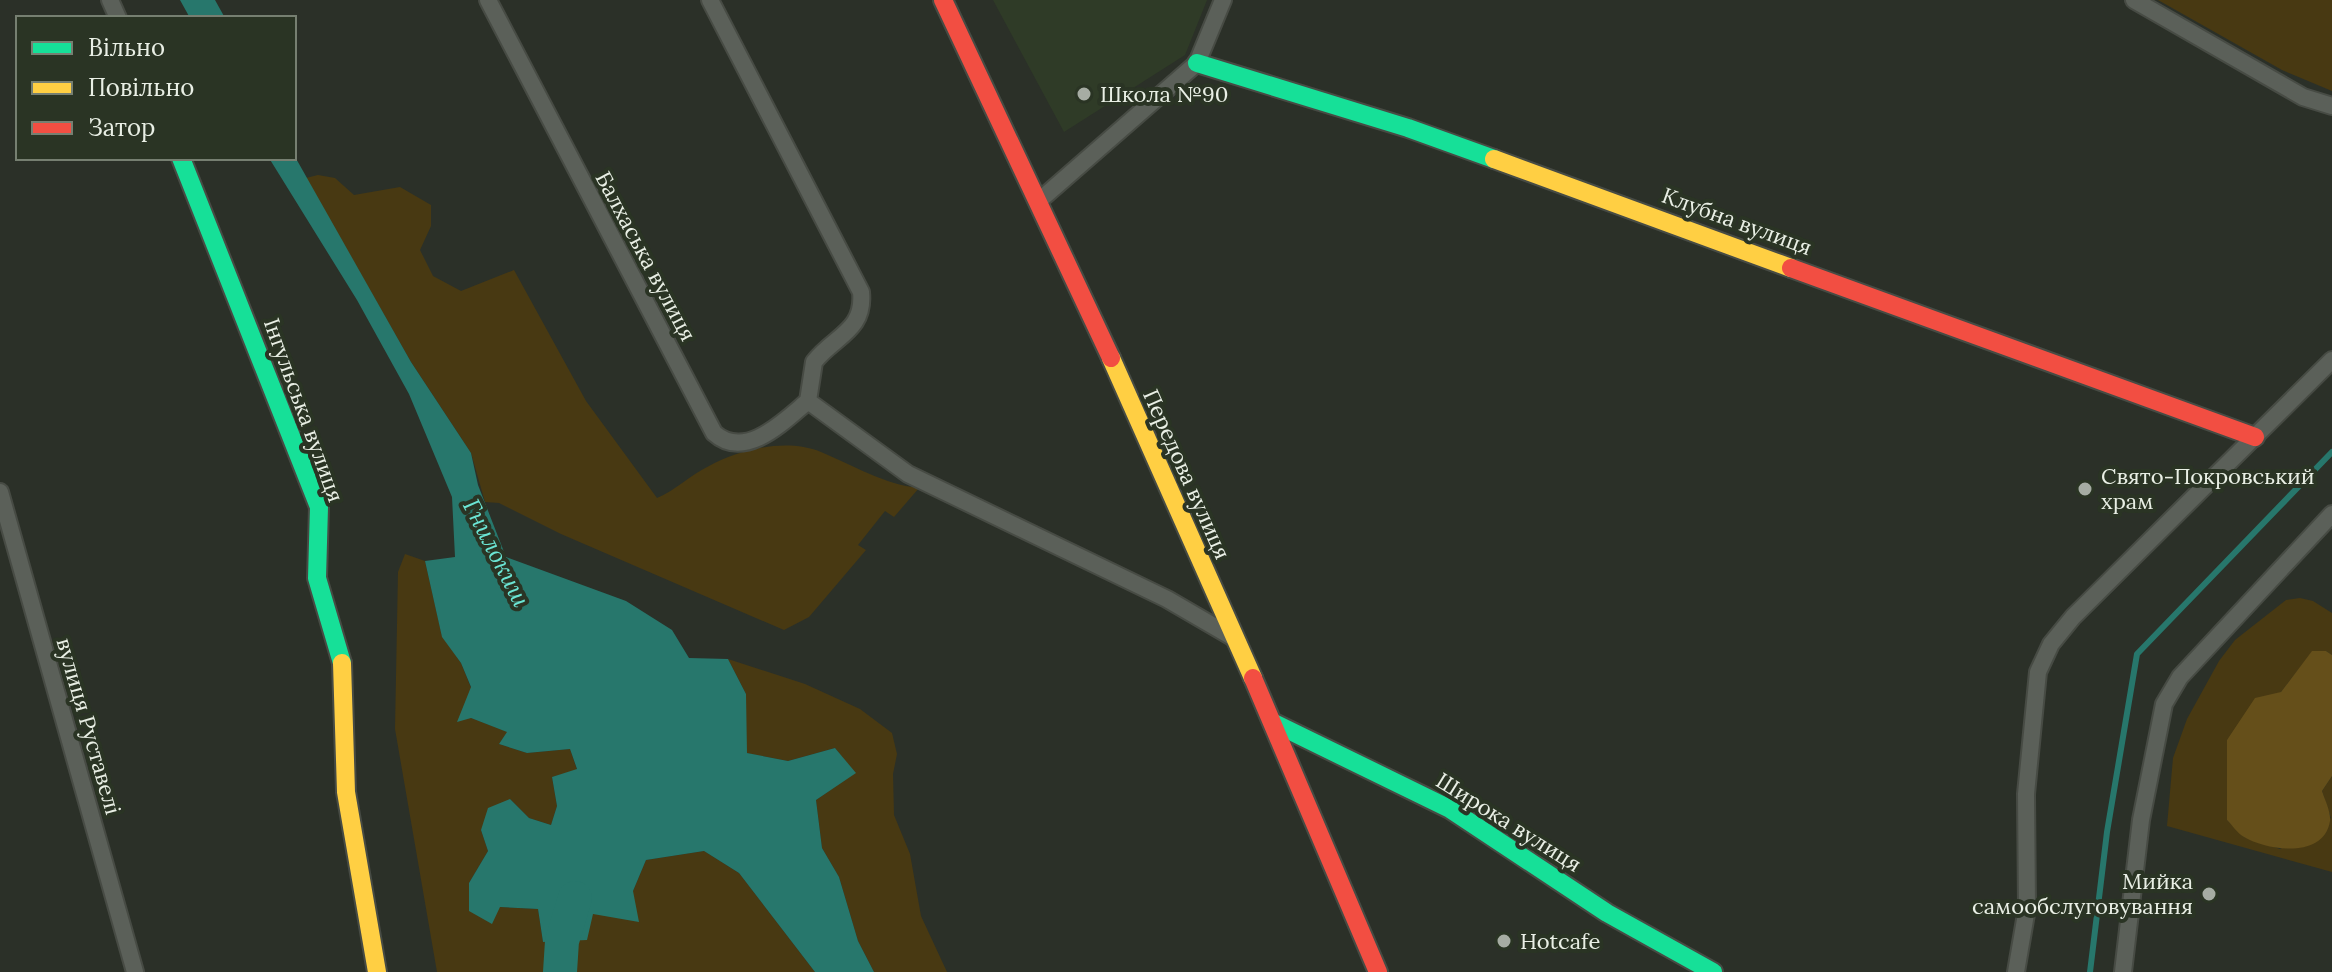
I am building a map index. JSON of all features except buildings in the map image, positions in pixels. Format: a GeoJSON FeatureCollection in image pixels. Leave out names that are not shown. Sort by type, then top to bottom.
{"type":"FeatureCollection","features":[{"type":"Feature","properties":{"kind":"street","name":"Балхаська вулиця"},"geometry":{"type":"LineString","coordinates":[[488,0],[714,433],[731,444],[741,446],[777,427],[808,401]]}},
{"type":"Feature","properties":{"kind":"street"},"geometry":{"type":"LineString","coordinates":[[710,0],[861,292],[863,303],[855,325],[814,362],[808,401],[908,474],[1167,599],[1234,638]]}},
{"type":"Feature","properties":{"kind":"street","name":"Передова вулиця"},"geometry":{"type":"LineString","coordinates":[[943,0],[1040,200],[1274,723],[1378,972]]}},
{"type":"Feature","properties":{"kind":"street"},"geometry":{"type":"LineString","coordinates":[[1040,200],[1197,63],[1223,0]]}},
{"type":"Feature","properties":{"kind":"street"},"geometry":{"type":"LineString","coordinates":[[2134,0],[2303,97],[2332,106]]}},
{"type":"Feature","properties":{"kind":"street","name":"Клубна вулиця"},"geometry":{"type":"LineString","coordinates":[[1197,63],[1422,133],[2255,437]]}},
{"type":"Feature","properties":{"kind":"street","name":"Інгульська вулиця"},"geometry":{"type":"LineString","coordinates":[[182,160],[319,507],[317,578],[344,670],[346,792],[369,907],[377,972]]}},
{"type":"Feature","properties":{"kind":"street"},"geometry":{"type":"LineString","coordinates":[[2016,972],[2027,908],[2026,794],[2038,672],[2051,644],[2073,617],[2332,360]]}},
{"type":"Feature","properties":{"kind":"street","name":"вулиця Руставелі"},"geometry":{"type":"LineString","coordinates":[[0,492],[135,972]]}},
{"type":"Feature","properties":{"kind":"street"},"geometry":{"type":"LineString","coordinates":[[2123,972],[2141,820],[2164,704],[2180,677],[2332,514]]}},
{"type":"Feature","properties":{"kind":"street","name":"Широка вулиця"},"geometry":{"type":"LineString","coordinates":[[1274,723],[1450,809],[1607,913],[1713,972]]}},
{"type":"Feature","properties":{"kind":"shaded area","name":"Школа №90"},"geometry":{"type":"Polygon","coordinates":[[[993,0],[1207,0],[1185,55],[1064,132],[993,0]]]}},
{"type":"Feature","properties":{"kind":"shaded area"},"geometry":{"type":"Polygon","coordinates":[[[2158,0],[2332,0],[2332,91],[2282,70],[2158,0]]]}},
{"type":"Feature","properties":{"kind":"shaded area"},"geometry":{"type":"Polygon","coordinates":[[[318,175],[335,178],[354,195],[400,187],[431,205],[431,226],[420,250],[433,276],[461,291],[514,270],[586,401],[657,498],[722,460],[749,450],[779,446],[821,452],[881,479],[919,488],[894,517],[885,511],[858,545],[866,550],[809,617],[784,630],[561,534],[499,503],[485,502],[471,453],[411,362],[306,178],[318,175]]]}},
{"type":"Feature","properties":{"kind":"shaded area"},"geometry":{"type":"Polygon","coordinates":[[[405,554],[425,561],[442,636],[461,663],[471,688],[471,718],[508,732],[499,744],[527,753],[570,749],[577,770],[552,777],[557,806],[551,825],[529,818],[510,799],[481,830],[488,851],[469,883],[500,907],[538,909],[543,942],[562,941],[593,914],[633,891],[646,860],[704,851],[739,873],[815,972],[437,972],[395,729],[398,572],[405,554]]]}},
{"type":"Feature","properties":{"kind":"shaded area"},"geometry":{"type":"Polygon","coordinates":[[[2300,598],[2313,601],[2332,613],[2332,655],[2326,651],[2312,652],[2281,692],[2227,740],[2227,820],[2244,837],[2280,849],[2331,818],[2322,791],[2332,776],[2332,872],[2167,826],[2173,758],[2187,719],[2219,661],[2235,640],[2286,600],[2300,598]]]}},
{"type":"Feature","properties":{"kind":"shaded area"},"geometry":{"type":"Polygon","coordinates":[[[2312,651],[2326,651],[2332,655],[2332,776],[2322,791],[2330,821],[2326,833],[2317,842],[2294,848],[2267,846],[2242,836],[2227,820],[2227,740],[2255,698],[2281,692],[2312,651]]]}},
{"type":"Feature","properties":{"kind":"shaded area"},"geometry":{"type":"Polygon","coordinates":[[[728,659],[805,684],[860,709],[892,733],[897,754],[893,774],[894,815],[910,854],[921,916],[947,972],[874,972],[858,941],[839,877],[822,848],[816,800],[855,773],[835,748],[788,761],[746,753],[746,694],[728,659]]]}},
{"type":"Feature","properties":{"kind":"water"},"geometry":{"type":"Polygon","coordinates":[[[180,0],[215,0],[224,16],[189,16],[180,0]]]}},
{"type":"Feature","properties":{"kind":"water"},"geometry":{"type":"Polygon","coordinates":[[[296,159],[411,362],[471,453],[478,485],[506,557],[626,601],[672,630],[689,658],[728,659],[746,694],[747,753],[788,761],[835,748],[856,773],[816,800],[822,848],[839,877],[858,941],[874,972],[815,972],[739,873],[704,851],[646,860],[633,891],[639,922],[593,914],[587,940],[543,942],[538,909],[500,907],[492,924],[469,911],[469,883],[488,851],[481,830],[488,808],[510,799],[529,818],[551,825],[557,806],[552,777],[577,769],[570,749],[527,753],[499,744],[507,732],[471,718],[457,722],[471,687],[461,663],[442,637],[425,561],[455,557],[452,497],[409,394],[357,300],[270,160],[296,159]]]}},
{"type":"Feature","properties":{"kind":"waterway"},"geometry":{"type":"LineString","coordinates":[[2090,972],[2107,832],[2137,654],[2332,452]]}},
{"type":"Feature","properties":{"kind":"waterway","name":"Гнилокиш"},"geometry":{"type":"LineString","coordinates":[[560,972],[562,941],[575,898]]}},
{"type":"Feature","properties":{"kind":"traffic: fast"},"geometry":{"type":"LineString","coordinates":[[1197,63],[1408,128],[1494,159]]}},
{"type":"Feature","properties":{"kind":"traffic: fast"},"geometry":{"type":"LineString","coordinates":[[182,160],[319,507],[317,578],[342,663]]}},
{"type":"Feature","properties":{"kind":"traffic: fast"},"geometry":{"type":"LineString","coordinates":[[1274,723],[1450,809],[1607,913],[1713,972]]}},
{"type":"Feature","properties":{"kind":"traffic: slow"},"geometry":{"type":"LineString","coordinates":[[1494,159],[1791,268]]}},
{"type":"Feature","properties":{"kind":"traffic: slow"},"geometry":{"type":"LineString","coordinates":[[1111,358],[1253,678]]}},
{"type":"Feature","properties":{"kind":"traffic: slow"},"geometry":{"type":"LineString","coordinates":[[342,663],[346,792],[377,972]]}},
{"type":"Feature","properties":{"kind":"traffic: jam"},"geometry":{"type":"LineString","coordinates":[[943,0],[1111,358]]}},
{"type":"Feature","properties":{"kind":"traffic: jam"},"geometry":{"type":"LineString","coordinates":[[1791,268],[2255,437]]}},
{"type":"Feature","properties":{"kind":"traffic: jam"},"geometry":{"type":"LineString","coordinates":[[1253,678],[1378,972]]}},
{"type":"Feature","properties":{"kind":"place","name":"Школа №90"},"geometry":{"type":"Point","coordinates":[1084,94]}},
{"type":"Feature","properties":{"kind":"place","name":"Свято-Покровський храм"},"geometry":{"type":"Point","coordinates":[2085,489]}},
{"type":"Feature","properties":{"kind":"place","name":"Мийка самообслуговування"},"geometry":{"type":"Point","coordinates":[2209,894]}},
{"type":"Feature","properties":{"kind":"place","name":"Hotcafe"},"geometry":{"type":"Point","coordinates":[1504,941]}}]}
